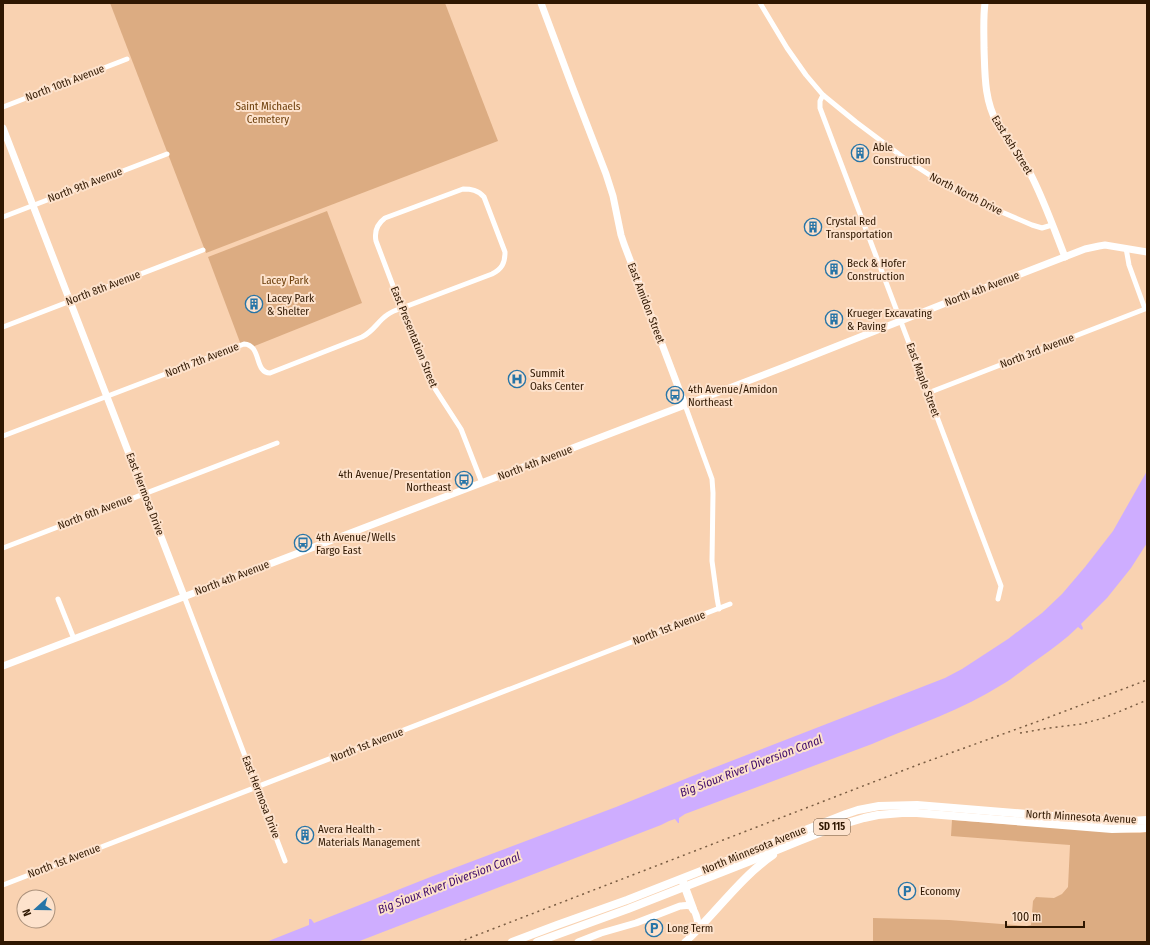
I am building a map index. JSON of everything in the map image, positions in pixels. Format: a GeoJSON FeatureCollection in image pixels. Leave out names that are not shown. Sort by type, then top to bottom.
{"type":"FeatureCollection","features":[{"type":"Feature","properties":{"kind":"main road","name":"East Amidon Street"},"geometry":{"type":"LineString","coordinates":[[541,3],[606,174],[613,196],[621,235],[684,405]]}},
{"type":"Feature","properties":{"kind":"main road","name":"East Ash Street"},"geometry":{"type":"LineString","coordinates":[[985,3],[985,82],[988,100],[1001,130],[1030,171],[1065,257]]}},
{"type":"Feature","properties":{"kind":"main road","name":"East Hermosa Drive"},"geometry":{"type":"LineString","coordinates":[[3,128],[184,596]]}},
{"type":"Feature","properties":{"kind":"main road"},"geometry":{"type":"LineString","coordinates":[[1065,257],[1099,246],[1126,248],[1147,252]]}},
{"type":"Feature","properties":{"kind":"main road","name":"North 4th Avenue"},"geometry":{"type":"LineString","coordinates":[[3,666],[834,348],[1065,257]]}},
{"type":"Feature","properties":{"kind":"main road","name":"North Minnesota Avenue"},"geometry":{"type":"LineString","coordinates":[[537,942],[683,883],[834,818],[858,810],[879,806],[917,805],[1100,820],[1147,820]]}},
{"type":"Feature","properties":{"kind":"main road","name":"North Minnesota Avenue"},"geometry":{"type":"LineString","coordinates":[[512,942],[627,900],[748,862],[826,830],[864,818],[902,813],[945,815],[1112,829],[1147,828]]}},
{"type":"Feature","properties":{"kind":"main road"},"geometry":{"type":"LineString","coordinates":[[688,940],[756,869],[772,856],[799,841]]}},
{"type":"Feature","properties":{"kind":"main road"},"geometry":{"type":"LineString","coordinates":[[683,883],[697,923],[688,940]]}},
{"type":"Feature","properties":{"kind":"main road"},"geometry":{"type":"LineString","coordinates":[[578,942],[636,923],[680,906],[689,906],[693,909]]}},
{"type":"Feature","properties":{"kind":"street","name":"North North Drive"},"geometry":{"type":"LineString","coordinates":[[760,3],[798,64],[823,95],[850,118],[908,161],[948,187],[976,201],[1032,225],[1042,228],[1052,225]]}},
{"type":"Feature","properties":{"kind":"street","name":"North 10th Avenue"},"geometry":{"type":"LineString","coordinates":[[3,107],[127,59]]}},
{"type":"Feature","properties":{"kind":"street","name":"East Maple Street"},"geometry":{"type":"LineString","coordinates":[[823,95],[820,101],[820,108],[1001,586],[998,599]]}},
{"type":"Feature","properties":{"kind":"street","name":"North 9th Avenue"},"geometry":{"type":"LineString","coordinates":[[3,217],[167,154]]}},
{"type":"Feature","properties":{"kind":"street","name":"North 7th Avenue"},"geometry":{"type":"LineString","coordinates":[[3,436],[244,344],[252,347],[263,371],[270,373],[362,337],[370,333],[387,315],[402,308],[492,274],[497,271],[505,259],[505,252],[484,197],[473,189],[463,188],[385,218],[380,222],[376,231]]}},
{"type":"Feature","properties":{"kind":"street","name":"East Presentation Street"},"geometry":{"type":"LineString","coordinates":[[376,231],[376,241],[428,378],[461,429],[482,483]]}},
{"type":"Feature","properties":{"kind":"street","name":"North 3rd Avenue"},"geometry":{"type":"LineString","coordinates":[[928,393],[1145,309],[1130,268],[1126,248]]}},
{"type":"Feature","properties":{"kind":"street","name":"North 8th Avenue"},"geometry":{"type":"LineString","coordinates":[[3,327],[203,250]]}},
{"type":"Feature","properties":{"kind":"street","name":"East Amidon Street"},"geometry":{"type":"LineString","coordinates":[[684,405],[712,479],[712,560],[719,609]]}},
{"type":"Feature","properties":{"kind":"street","name":"North 6th Avenue"},"geometry":{"type":"LineString","coordinates":[[3,548],[277,443]]}},
{"type":"Feature","properties":{"kind":"street","name":"East Hermosa Drive"},"geometry":{"type":"LineString","coordinates":[[184,596],[285,860]]}},
{"type":"Feature","properties":{"kind":"street"},"geometry":{"type":"LineString","coordinates":[[58,599],[74,639]]}},
{"type":"Feature","properties":{"kind":"street","name":"North 1st Avenue"},"geometry":{"type":"LineString","coordinates":[[3,885],[730,604]]}},
{"type":"Feature","properties":{"kind":"green space","name":"Saint Michaels Cemetery"},"geometry":{"type":"Polygon","coordinates":[[[110,3],[445,3],[498,141],[206,253],[110,3]]]}},
{"type":"Feature","properties":{"kind":"green space","name":"Lacey Park"},"geometry":{"type":"Polygon","coordinates":[[[327,211],[362,303],[252,347],[241,345],[208,257],[327,211]]]}},
{"type":"Feature","properties":{"kind":"green space"},"geometry":{"type":"Polygon","coordinates":[[[952,820],[1110,832],[1147,832],[1147,942],[873,942],[873,918],[949,920],[1027,926],[1031,925],[1033,901],[1036,897],[1054,898],[1062,894],[1068,887],[1070,845],[951,836],[952,820]]]}},
{"type":"Feature","properties":{"kind":"water","name":"Big Sioux River Diversion Canal"},"geometry":{"type":"Polygon","coordinates":[[[1147,471],[1147,543],[1131,568],[1107,598],[1081,624],[1083,628],[1082,630],[1078,627],[1059,644],[1016,675],[971,702],[939,717],[872,744],[685,814],[679,818],[679,823],[675,819],[669,821],[357,942],[266,942],[309,925],[309,919],[311,919],[314,923],[433,876],[616,807],[945,678],[962,669],[1008,639],[1042,613],[1062,594],[1113,531],[1147,471]]]}},
{"type":"Feature","properties":{"kind":"railway"},"geometry":{"type":"LineString","coordinates":[[459,942],[920,764],[1147,680]]}},
{"type":"Feature","properties":{"kind":"railway"},"geometry":{"type":"LineString","coordinates":[[1020,733],[1081,724],[1104,718],[1147,700]]}},
{"type":"Feature","properties":{"kind":"place","name":"Able Construction"},"geometry":{"type":"Point","coordinates":[860,153]}},
{"type":"Feature","properties":{"kind":"place","name":"Crystal Red Transportation"},"geometry":{"type":"Point","coordinates":[813,227]}},
{"type":"Feature","properties":{"kind":"place","name":"Beck & Hofer Construction"},"geometry":{"type":"Point","coordinates":[834,269]}},
{"type":"Feature","properties":{"kind":"place","name":"Lacey Park & Shelter"},"geometry":{"type":"Point","coordinates":[254,304]}},
{"type":"Feature","properties":{"kind":"place","name":"Krueger Excavating & Paving"},"geometry":{"type":"Point","coordinates":[834,319]}},
{"type":"Feature","properties":{"kind":"place","name":"Summit Oaks Center"},"geometry":{"type":"Point","coordinates":[517,379]}},
{"type":"Feature","properties":{"kind":"place","name":"4th Avenue/Amidon Northeast"},"geometry":{"type":"Point","coordinates":[675,395]}},
{"type":"Feature","properties":{"kind":"place","name":"4th Avenue/Presentation Northeast"},"geometry":{"type":"Point","coordinates":[464,480]}},
{"type":"Feature","properties":{"kind":"place","name":"4th Avenue/Wells Fargo East"},"geometry":{"type":"Point","coordinates":[303,543]}},
{"type":"Feature","properties":{"kind":"place","name":"Avera Health - Materials Management"},"geometry":{"type":"Point","coordinates":[305,835]}},
{"type":"Feature","properties":{"kind":"place","name":"Economy"},"geometry":{"type":"Point","coordinates":[907,891]}},
{"type":"Feature","properties":{"kind":"place","name":"Long Term"},"geometry":{"type":"Point","coordinates":[654,928]}}]}
